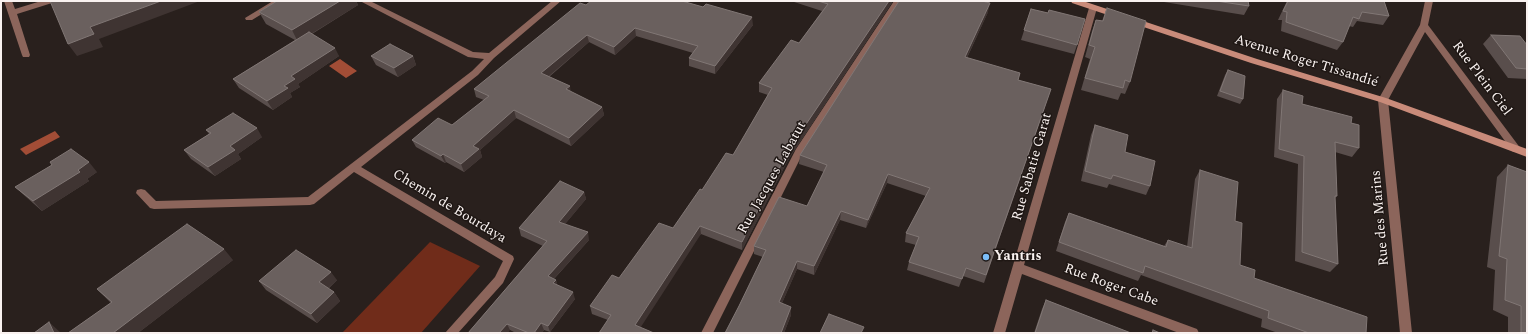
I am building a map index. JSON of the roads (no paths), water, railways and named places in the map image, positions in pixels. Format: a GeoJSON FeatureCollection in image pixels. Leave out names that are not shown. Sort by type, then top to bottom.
{"type":"FeatureCollection","features":[{"type":"Feature","properties":{"kind":"main road","name":"Avenue Roger Tissandié"},"geometry":{"type":"LineString","coordinates":[[1075,1],[1254,61],[1383,100],[1527,153]]}},
{"type":"Feature","properties":{"kind":"street"},"geometry":{"type":"LineString","coordinates":[[8,1],[26,55]]}},
{"type":"Feature","properties":{"kind":"street"},"geometry":{"type":"LineString","coordinates":[[12,13],[50,1]]}},
{"type":"Feature","properties":{"kind":"street"},"geometry":{"type":"LineString","coordinates":[[249,18],[279,1]]}},
{"type":"Feature","properties":{"kind":"street"},"geometry":{"type":"LineString","coordinates":[[364,1],[471,55],[491,56]]}},
{"type":"Feature","properties":{"kind":"street"},"geometry":{"type":"LineString","coordinates":[[141,193],[154,205],[310,202],[475,73],[491,56],[557,1]]}},
{"type":"Feature","properties":{"kind":"street","name":"Rue Jacques Labatut"},"geometry":{"type":"LineString","coordinates":[[707,333],[799,152],[898,1]]}},
{"type":"Feature","properties":{"kind":"street"},"geometry":{"type":"LineString","coordinates":[[1383,100],[1424,25],[1429,1]]}},
{"type":"Feature","properties":{"kind":"street","name":"Rue Sabatie Garat"},"geometry":{"type":"LineString","coordinates":[[999,333],[1093,8]]}},
{"type":"Feature","properties":{"kind":"street","name":"Rue Plein Ciel"},"geometry":{"type":"LineString","coordinates":[[1424,25],[1516,149]]}},
{"type":"Feature","properties":{"kind":"street","name":"Rue des Marins"},"geometry":{"type":"LineString","coordinates":[[1383,100],[1406,333]]}},
{"type":"Feature","properties":{"kind":"street","name":"Chemin de Bourdaya"},"geometry":{"type":"LineString","coordinates":[[354,167],[509,259],[499,280],[451,333]]}},
{"type":"Feature","properties":{"kind":"street","name":"Rue Roger Cabe"},"geometry":{"type":"LineString","coordinates":[[1019,268],[1193,333]]}},
{"type":"Feature","properties":{"kind":"place","name":"Yantris"},"geometry":{"type":"Point","coordinates":[986,257]}}]}
